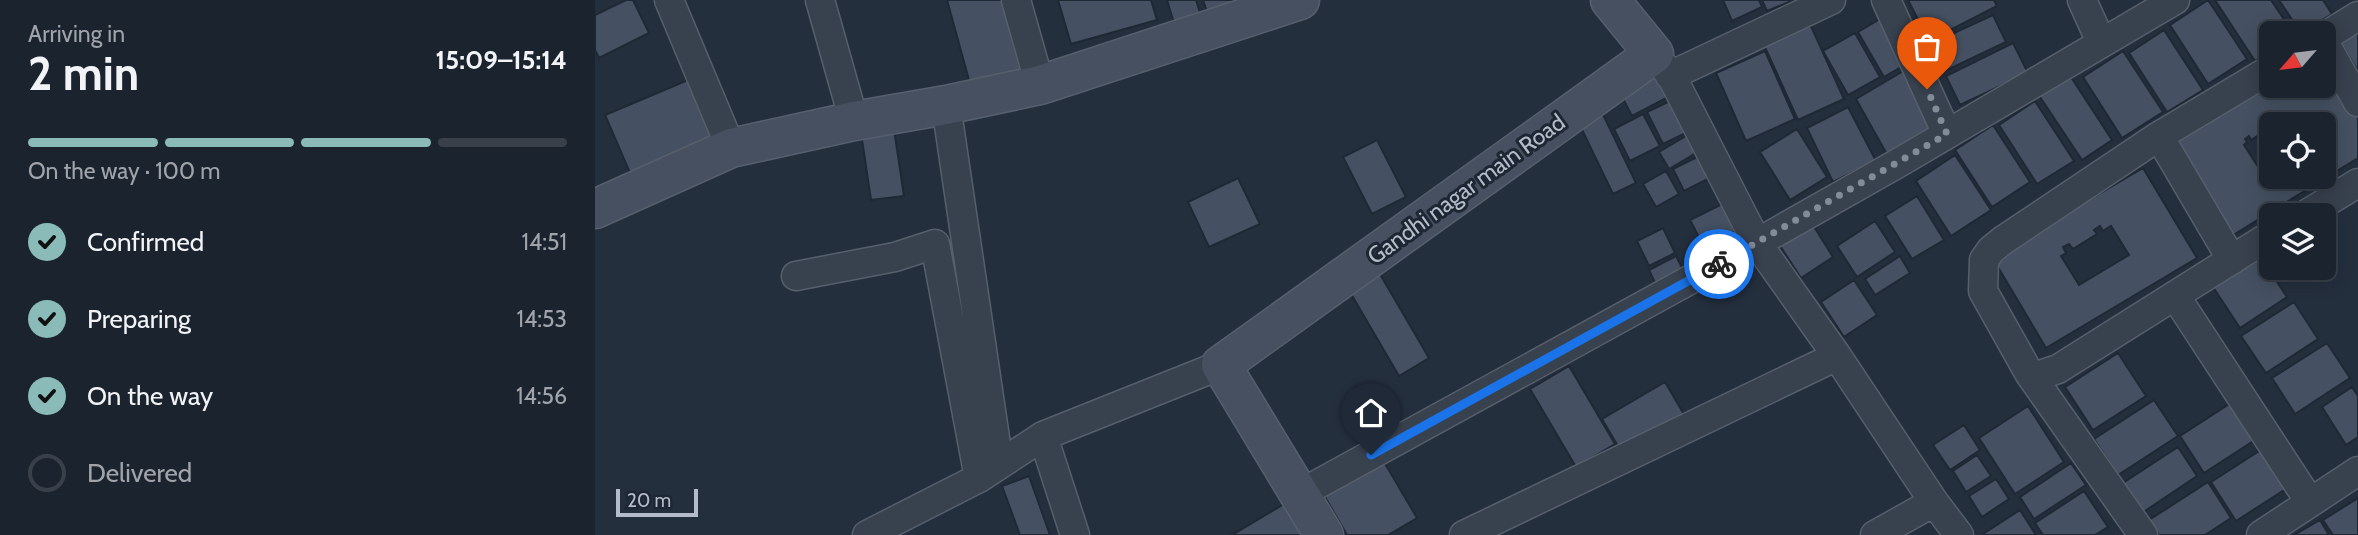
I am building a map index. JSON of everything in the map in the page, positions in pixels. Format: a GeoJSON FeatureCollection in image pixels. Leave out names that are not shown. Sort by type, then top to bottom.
{"type":"FeatureCollection","features":[{"type":"Feature","properties":{"kind":"street"},"geometry":{"type":"LineString","coordinates":[[669,0],[731,148]]}},
{"type":"Feature","properties":{"kind":"street"},"geometry":{"type":"LineString","coordinates":[[820,0],[853,121]]}},
{"type":"Feature","properties":{"kind":"street"},"geometry":{"type":"LineString","coordinates":[[1016,0],[1040,85]]}},
{"type":"Feature","properties":{"kind":"street"},"geometry":{"type":"LineString","coordinates":[[595,209],[731,148],[1040,85],[1300,0]]}},
{"type":"Feature","properties":{"kind":"street"},"geometry":{"type":"LineString","coordinates":[[1610,0],[1662,65],[1757,243],[1959,535]]}},
{"type":"Feature","properties":{"kind":"street"},"geometry":{"type":"LineString","coordinates":[[1662,65],[1831,0]]}},
{"type":"Feature","properties":{"kind":"street"},"geometry":{"type":"LineString","coordinates":[[1886,0],[1947,134]]}},
{"type":"Feature","properties":{"kind":"street"},"geometry":{"type":"LineString","coordinates":[[2082,0],[2101,43]]}},
{"type":"Feature","properties":{"kind":"street"},"geometry":{"type":"LineString","coordinates":[[1298,495],[1757,243],[2175,0]]}},
{"type":"Feature","properties":{"kind":"street"},"geometry":{"type":"LineString","coordinates":[[2336,32],[2358,16]]}},
{"type":"Feature","properties":{"kind":"street"},"geometry":{"type":"LineString","coordinates":[[2336,62],[2358,102]]}},
{"type":"Feature","properties":{"kind":"street","name":"Gandhi nagar main Road"},"geometry":{"type":"LineString","coordinates":[[1221,365],[1662,65]]}},
{"type":"Feature","properties":{"kind":"street"},"geometry":{"type":"LineString","coordinates":[[2143,535],[2029,373],[1983,292],[1982,273],[1985,260],[1991,250],[2002,241],[2159,136],[2259,76]]}},
{"type":"Feature","properties":{"kind":"street"},"geometry":{"type":"LineString","coordinates":[[946,105],[989,472]]}},
{"type":"Feature","properties":{"kind":"street"},"geometry":{"type":"LineString","coordinates":[[2159,136],[2232,260]]}},
{"type":"Feature","properties":{"kind":"street"},"geometry":{"type":"LineString","coordinates":[[2325,203],[2358,183]]}},
{"type":"Feature","properties":{"kind":"street"},"geometry":{"type":"LineString","coordinates":[[2029,373],[2038,376],[2058,369],[2259,243]]}},
{"type":"Feature","properties":{"kind":"street"},"geometry":{"type":"LineString","coordinates":[[796,276],[895,257],[935,244],[989,472]]}},
{"type":"Feature","properties":{"kind":"street"},"geometry":{"type":"LineString","coordinates":[[2176,297],[2311,502]]}},
{"type":"Feature","properties":{"kind":"street"},"geometry":{"type":"LineString","coordinates":[[1464,535],[1837,356]]}},
{"type":"Feature","properties":{"kind":"street"},"geometry":{"type":"LineString","coordinates":[[867,535],[989,472],[1043,436],[1221,365],[1324,535]]}},
{"type":"Feature","properties":{"kind":"street"},"geometry":{"type":"LineString","coordinates":[[1043,436],[1075,535]]}},
{"type":"Feature","properties":{"kind":"street"},"geometry":{"type":"LineString","coordinates":[[2261,535],[2358,471]]}},
{"type":"Feature","properties":{"kind":"street"},"geometry":{"type":"LineString","coordinates":[[1875,535],[1934,502]]}},
{"type":"Feature","properties":{"kind":"building"},"geometry":{"type":"Polygon","coordinates":[[[626,0],[633,0],[649,33],[599,58],[595,50],[595,15],[626,0]]]}},
{"type":"Feature","properties":{"kind":"building"},"geometry":{"type":"Polygon","coordinates":[[[947,0],[1002,0],[1023,78],[972,91],[947,0]]]}},
{"type":"Feature","properties":{"kind":"building"},"geometry":{"type":"Polygon","coordinates":[[[1058,0],[1151,0],[1157,20],[1071,44],[1058,0]]]}},
{"type":"Feature","properties":{"kind":"building"},"geometry":{"type":"Polygon","coordinates":[[[1167,0],[1196,0],[1203,22],[1176,30],[1167,0]]]}},
{"type":"Feature","properties":{"kind":"building"},"geometry":{"type":"Polygon","coordinates":[[[1203,0],[1263,0],[1210,21],[1203,0]]]}},
{"type":"Feature","properties":{"kind":"building"},"geometry":{"type":"Polygon","coordinates":[[[1723,0],[1759,0],[1762,7],[1732,21],[1723,0]]]}},
{"type":"Feature","properties":{"kind":"building"},"geometry":{"type":"Polygon","coordinates":[[[1762,0],[1794,0],[1767,11],[1762,0]]]}},
{"type":"Feature","properties":{"kind":"building"},"geometry":{"type":"Polygon","coordinates":[[[1908,0],[1994,0],[1997,6],[1929,41],[1908,0]]]}},
{"type":"Feature","properties":{"kind":"building"},"geometry":{"type":"Polygon","coordinates":[[[2208,0],[2247,59],[2208,84],[2170,25],[2208,0]]]}},
{"type":"Feature","properties":{"kind":"building"},"geometry":{"type":"Polygon","coordinates":[[[2215,0],[2271,0],[2285,21],[2259,21],[2259,58],[2255,61],[2215,0]]]}},
{"type":"Feature","properties":{"kind":"building"},"geometry":{"type":"Polygon","coordinates":[[[2279,0],[2323,0],[2332,14],[2321,21],[2293,21],[2279,0]]]}},
{"type":"Feature","properties":{"kind":"building"},"geometry":{"type":"Polygon","coordinates":[[[1993,15],[2006,42],[1943,72],[1930,44],[1993,15]]]}},
{"type":"Feature","properties":{"kind":"building"},"geometry":{"type":"Polygon","coordinates":[[[1880,19],[1906,64],[1884,77],[1858,32],[1880,19]]]}},
{"type":"Feature","properties":{"kind":"building"},"geometry":{"type":"Polygon","coordinates":[[[1810,24],[1844,99],[1798,120],[1764,45],[1810,24]]]}},
{"type":"Feature","properties":{"kind":"building"},"geometry":{"type":"Polygon","coordinates":[[[2164,30],[2203,90],[2167,112],[2129,53],[2164,30]]]}},
{"type":"Feature","properties":{"kind":"building"},"geometry":{"type":"Polygon","coordinates":[[[2358,31],[2358,71],[2340,42],[2358,31]]]}},
{"type":"Feature","properties":{"kind":"building"},"geometry":{"type":"Polygon","coordinates":[[[1855,33],[1880,77],[1848,95],[1823,51],[1855,33]]]}},
{"type":"Feature","properties":{"kind":"building"},"geometry":{"type":"Polygon","coordinates":[[[2013,43],[2028,73],[1960,105],[1946,76],[2013,43]]]}},
{"type":"Feature","properties":{"kind":"building"},"geometry":{"type":"Polygon","coordinates":[[[1765,51],[1795,119],[1746,141],[1716,73],[1765,51]]]}},
{"type":"Feature","properties":{"kind":"building"},"geometry":{"type":"Polygon","coordinates":[[[2123,51],[2163,112],[2122,138],[2083,77],[2123,51]]]}},
{"type":"Feature","properties":{"kind":"building"},"geometry":{"type":"Polygon","coordinates":[[[1657,63],[1674,94],[1632,116],[1616,85],[1657,63]]]}},
{"type":"Feature","properties":{"kind":"building"},"geometry":{"type":"Polygon","coordinates":[[[1905,70],[1939,129],[1889,158],[1856,99],[1905,70]]]}},
{"type":"Feature","properties":{"kind":"building"},"geometry":{"type":"Polygon","coordinates":[[[2069,74],[2112,140],[2082,160],[2038,94],[2069,74]]]}},
{"type":"Feature","properties":{"kind":"building"},"geometry":{"type":"Polygon","coordinates":[[[2336,78],[2358,114],[2358,158],[2336,172],[2336,112],[2259,112],[2259,135],[2251,140],[2249,136],[2244,145],[2259,168],[2259,189],[2308,189],[2285,203],[2259,203],[2259,219],[2230,237],[2171,141],[2259,86],[2259,98],[2336,98],[2336,78]]]}},
{"type":"Feature","properties":{"kind":"building"},"geometry":{"type":"Polygon","coordinates":[[[688,80],[713,138],[630,173],[605,115],[688,80]]]}},
{"type":"Feature","properties":{"kind":"building"},"geometry":{"type":"Polygon","coordinates":[[[1674,99],[1690,131],[1663,144],[1647,112],[1674,99]]]}},
{"type":"Feature","properties":{"kind":"building"},"geometry":{"type":"Polygon","coordinates":[[[2035,101],[2074,161],[2037,184],[1999,125],[2035,101]]]}},
{"type":"Feature","properties":{"kind":"building"},"geometry":{"type":"Polygon","coordinates":[[[1597,102],[1636,183],[1613,194],[1574,113],[1597,102]]]}},
{"type":"Feature","properties":{"kind":"building"},"geometry":{"type":"Polygon","coordinates":[[[1848,107],[1876,161],[1833,182],[1807,128],[1848,107]]]}},
{"type":"Feature","properties":{"kind":"building"},"geometry":{"type":"Polygon","coordinates":[[[1643,114],[1660,146],[1630,161],[1614,129],[1643,114]]]}},
{"type":"Feature","properties":{"kind":"building"},"geometry":{"type":"Polygon","coordinates":[[[1993,125],[2030,182],[1992,207],[1955,150],[1993,125]]]}},
{"type":"Feature","properties":{"kind":"building"},"geometry":{"type":"Polygon","coordinates":[[[894,129],[904,196],[871,200],[861,133],[894,129]]]}},
{"type":"Feature","properties":{"kind":"building"},"geometry":{"type":"Polygon","coordinates":[[[1797,129],[1827,177],[1790,200],[1760,152],[1797,129]]]}},
{"type":"Feature","properties":{"kind":"building"},"geometry":{"type":"Polygon","coordinates":[[[1691,133],[1701,150],[1669,169],[1659,152],[1691,133]]]}},
{"type":"Feature","properties":{"kind":"building"},"geometry":{"type":"Polygon","coordinates":[[[1377,140],[1406,197],[1372,214],[1343,157],[1377,140]]]}},
{"type":"Feature","properties":{"kind":"building"},"geometry":{"type":"Polygon","coordinates":[[[1703,154],[1714,176],[1684,191],[1673,169],[1703,154]]]}},
{"type":"Feature","properties":{"kind":"building"},"geometry":{"type":"Polygon","coordinates":[[[1955,155],[1991,210],[1951,236],[1916,181],[1955,155]]]}},
{"type":"Feature","properties":{"kind":"building"},"geometry":{"type":"Polygon","coordinates":[[[2143,168],[2197,258],[2046,348],[1992,257],[2143,168]],[[2100,226],[2094,230],[2097,234],[2073,249],[2069,244],[2063,247],[2066,253],[2061,256],[2079,285],[2129,255],[2111,226],[2103,231],[2100,226]]]}},
{"type":"Feature","properties":{"kind":"building"},"geometry":{"type":"Polygon","coordinates":[[[1666,171],[1679,194],[1656,207],[1643,184],[1666,171]]]}},
{"type":"Feature","properties":{"kind":"building"},"geometry":{"type":"Polygon","coordinates":[[[1238,178],[1260,224],[1209,247],[1188,202],[1238,178]]]}},
{"type":"Feature","properties":{"kind":"building"},"geometry":{"type":"Polygon","coordinates":[[[1917,196],[1944,240],[1912,259],[1885,216],[1917,196]]]}},
{"type":"Feature","properties":{"kind":"building"},"geometry":{"type":"Polygon","coordinates":[[[1732,199],[1746,225],[1704,247],[1690,220],[1732,199]]]}},
{"type":"Feature","properties":{"kind":"building"},"geometry":{"type":"Polygon","coordinates":[[[1808,217],[1833,257],[1801,278],[1775,238],[1808,217]]]}},
{"type":"Feature","properties":{"kind":"building"},"geometry":{"type":"Polygon","coordinates":[[[1875,221],[1895,252],[1857,277],[1837,246],[1875,221]]]}},
{"type":"Feature","properties":{"kind":"building"},"geometry":{"type":"Polygon","coordinates":[[[1663,228],[1675,253],[1649,266],[1637,241],[1663,228]]]}},
{"type":"Feature","properties":{"kind":"building"},"geometry":{"type":"Polygon","coordinates":[[[1676,256],[1688,279],[1660,293],[1649,270],[1676,256]]]}},
{"type":"Feature","properties":{"kind":"building"},"geometry":{"type":"Polygon","coordinates":[[[1900,256],[1910,273],[1875,295],[1865,279],[1900,256]]]}},
{"type":"Feature","properties":{"kind":"building"},"geometry":{"type":"Polygon","coordinates":[[[2259,257],[2259,280],[2276,280],[2287,297],[2240,328],[2213,287],[2259,257]]]}},
{"type":"Feature","properties":{"kind":"building"},"geometry":{"type":"Polygon","coordinates":[[[1377,269],[1429,358],[1399,376],[1347,287],[1377,269]]]}},
{"type":"Feature","properties":{"kind":"building"},"geometry":{"type":"Polygon","coordinates":[[[1854,280],[1877,315],[1844,337],[1821,302],[1854,280]]]}},
{"type":"Feature","properties":{"kind":"building"},"geometry":{"type":"Polygon","coordinates":[[[2294,302],[2318,339],[2266,373],[2241,336],[2294,302]]]}},
{"type":"Feature","properties":{"kind":"building"},"geometry":{"type":"Polygon","coordinates":[[[2327,343],[2350,378],[2295,414],[2272,378],[2327,343]]]}},
{"type":"Feature","properties":{"kind":"building"},"geometry":{"type":"Polygon","coordinates":[[[2118,353],[2146,396],[2093,430],[2065,387],[2118,353]]]}},
{"type":"Feature","properties":{"kind":"building"},"geometry":{"type":"Polygon","coordinates":[[[1569,366],[1615,444],[1576,467],[1530,389],[1569,366]]]}},
{"type":"Feature","properties":{"kind":"building"},"geometry":{"type":"Polygon","coordinates":[[[1665,382],[1685,416],[1622,453],[1602,419],[1665,382]]]}},
{"type":"Feature","properties":{"kind":"building"},"geometry":{"type":"Polygon","coordinates":[[[2352,387],[2358,396],[2358,437],[2346,445],[2322,407],[2352,387]]]}},
{"type":"Feature","properties":{"kind":"building"},"geometry":{"type":"Polygon","coordinates":[[[2237,399],[2261,436],[2204,473],[2180,436],[2237,399]]]}},
{"type":"Feature","properties":{"kind":"building"},"geometry":{"type":"Polygon","coordinates":[[[2154,400],[2178,436],[2118,475],[2094,439],[2154,400]]]}},
{"type":"Feature","properties":{"kind":"building"},"geometry":{"type":"Polygon","coordinates":[[[2028,406],[2064,462],[2015,494],[1979,438],[2028,406]]]}},
{"type":"Feature","properties":{"kind":"building"},"geometry":{"type":"Polygon","coordinates":[[[1964,425],[1980,450],[1950,470],[1933,445],[1964,425]]]}},
{"type":"Feature","properties":{"kind":"building"},"geometry":{"type":"Polygon","coordinates":[[[2267,446],[2292,485],[2236,521],[2211,482],[2267,446]]]}},
{"type":"Feature","properties":{"kind":"building"},"geometry":{"type":"Polygon","coordinates":[[[2178,447],[2197,476],[2142,513],[2123,483],[2178,447]]]}},
{"type":"Feature","properties":{"kind":"building"},"geometry":{"type":"Polygon","coordinates":[[[1380,455],[1417,518],[1388,535],[1347,535],[1321,490],[1380,455]]]}},
{"type":"Feature","properties":{"kind":"building"},"geometry":{"type":"Polygon","coordinates":[[[1977,455],[1991,476],[1966,492],[1953,471],[1977,455]]]}},
{"type":"Feature","properties":{"kind":"building"},"geometry":{"type":"Polygon","coordinates":[[[2071,463],[2086,485],[2034,519],[2020,497],[2071,463]]]}},
{"type":"Feature","properties":{"kind":"building"},"geometry":{"type":"Polygon","coordinates":[[[1029,476],[1050,535],[1020,535],[1002,486],[1029,476]]]}},
{"type":"Feature","properties":{"kind":"building"},"geometry":{"type":"Polygon","coordinates":[[[1996,479],[2009,499],[1982,517],[1969,496],[1996,479]]]}},
{"type":"Feature","properties":{"kind":"building"},"geometry":{"type":"Polygon","coordinates":[[[2208,482],[2231,518],[2205,535],[2159,535],[2149,520],[2208,482]]]}},
{"type":"Feature","properties":{"kind":"building"},"geometry":{"type":"Polygon","coordinates":[[[2084,491],[2108,527],[2095,535],[2043,535],[2035,523],[2084,491]]]}},
{"type":"Feature","properties":{"kind":"building"},"geometry":{"type":"Polygon","coordinates":[[[2358,498],[2358,535],[2333,535],[2323,520],[2358,498]]]}},
{"type":"Feature","properties":{"kind":"building"},"geometry":{"type":"Polygon","coordinates":[[[1284,504],[1302,535],[1232,535],[1284,504]]]}},
{"type":"Feature","properties":{"kind":"building"},"geometry":{"type":"Polygon","coordinates":[[[2020,510],[2036,535],[1983,534],[2020,510]]]}},
{"type":"Feature","properties":{"kind":"building"},"geometry":{"type":"Polygon","coordinates":[[[2320,520],[2329,535],[2294,535],[2320,520]]]}},
{"type":"Feature","properties":{"kind":"way so far"},"geometry":{"type":"LineString","coordinates":[[1719,264],[1947,134],[1927,89]]}},
{"type":"Feature","properties":{"kind":"route"},"geometry":{"type":"LineString","coordinates":[[1371,455],[1719,264]]}}]}
